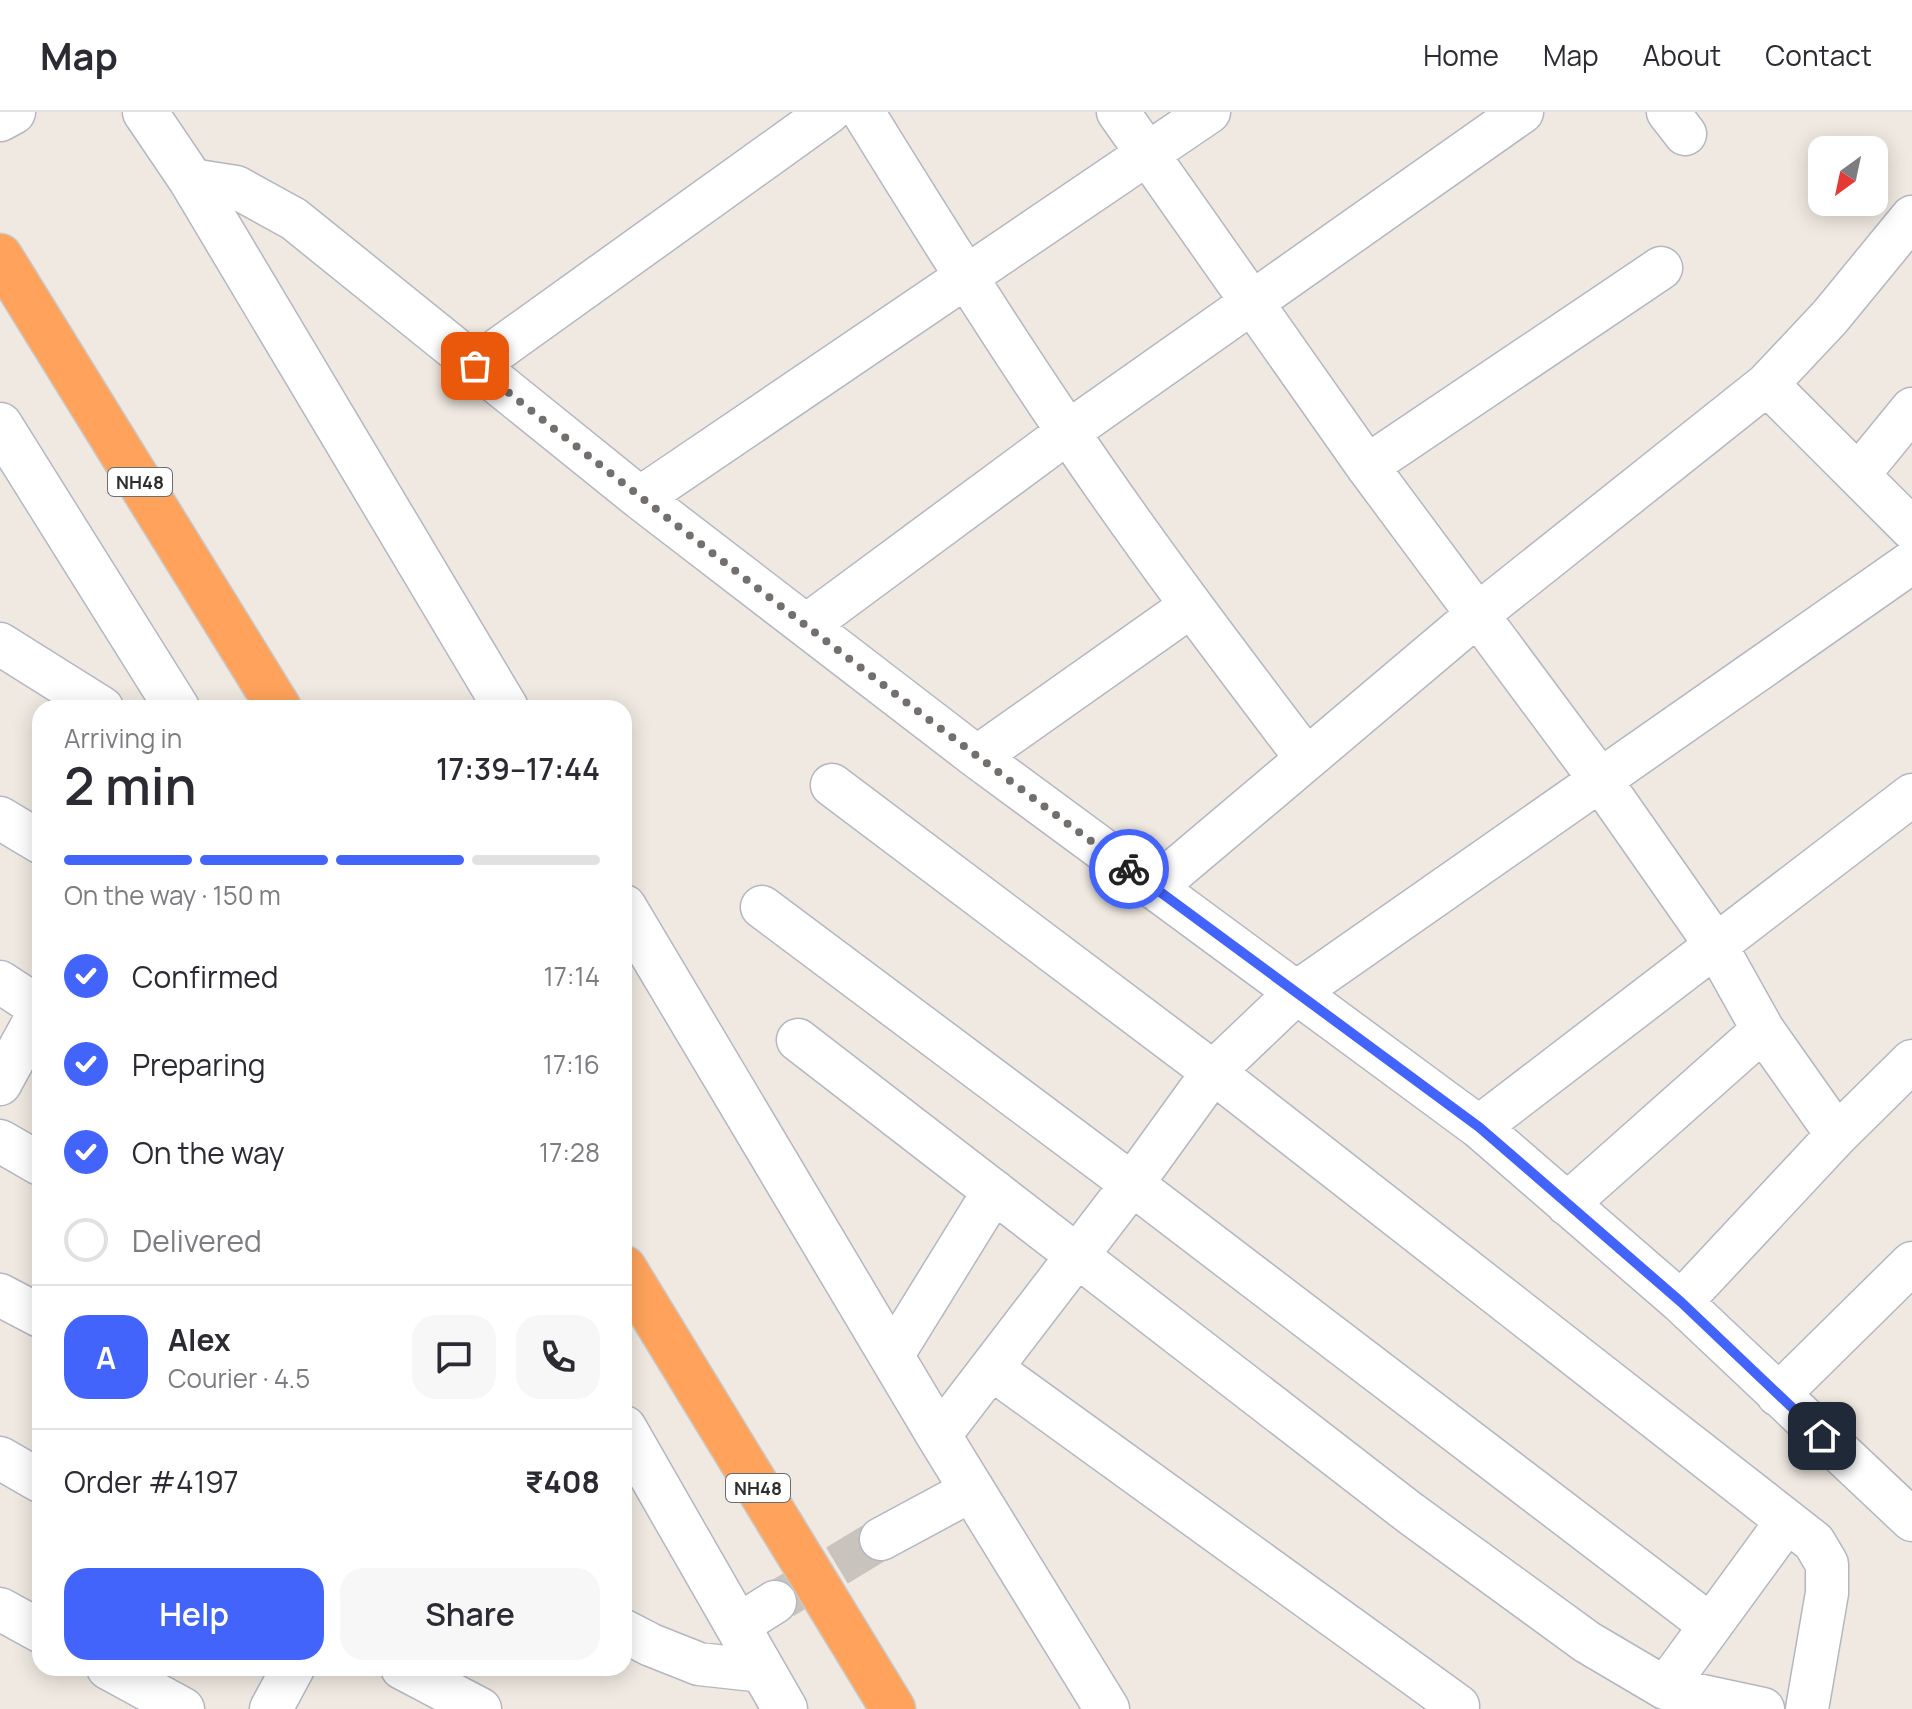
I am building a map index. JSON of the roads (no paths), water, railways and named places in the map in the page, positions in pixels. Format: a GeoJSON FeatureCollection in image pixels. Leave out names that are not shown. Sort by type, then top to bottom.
{"type":"FeatureCollection","features":[{"type":"Feature","properties":{"kind":"highway","name":"NH48"},"geometry":{"type":"LineString","coordinates":[[0,256],[274,700]]}},
{"type":"Feature","properties":{"kind":"highway","name":"NH48"},"geometry":{"type":"LineString","coordinates":[[632,1281],[893,1709]]}},
{"type":"Feature","properties":{"kind":"street"},"geometry":{"type":"LineString","coordinates":[[0,119],[13,112]]}},
{"type":"Feature","properties":{"kind":"street"},"geometry":{"type":"LineString","coordinates":[[145,112],[191,180],[501,700]]}},
{"type":"Feature","properties":{"kind":"street"},"geometry":{"type":"LineString","coordinates":[[475,366],[829,112]]}},
{"type":"Feature","properties":{"kind":"street"},"geometry":{"type":"LineString","coordinates":[[863,112],[965,279],[1068,432],[1191,606],[1306,758]]}},
{"type":"Feature","properties":{"kind":"street"},"geometry":{"type":"LineString","coordinates":[[1118,112],[1367,466],[1601,781],[1715,944],[1763,1030],[1837,1135]]}},
{"type":"Feature","properties":{"kind":"street"},"geometry":{"type":"LineString","coordinates":[[640,498],[1209,112]]}},
{"type":"Feature","properties":{"kind":"street"},"geometry":{"type":"LineString","coordinates":[[807,625],[1068,432],[1522,112]]}},
{"type":"Feature","properties":{"kind":"street"},"geometry":{"type":"LineString","coordinates":[[191,180],[236,187],[294,219],[640,498],[977,757],[1479,1127],[1681,1302],[1778,1395],[1904,1496]]}},
{"type":"Feature","properties":{"kind":"street"},"geometry":{"type":"LineString","coordinates":[[1154,888],[1477,615],[1767,384],[1830,317],[1912,217]]}},
{"type":"Feature","properties":{"kind":"street"},"geometry":{"type":"LineString","coordinates":[[1367,466],[1661,268]]}},
{"type":"Feature","properties":{"kind":"street"},"geometry":{"type":"LineString","coordinates":[[1767,384],[1912,529]]}},
{"type":"Feature","properties":{"kind":"street"},"geometry":{"type":"LineString","coordinates":[[1858,475],[1912,409]]}},
{"type":"Feature","properties":{"kind":"street"},"geometry":{"type":"LineString","coordinates":[[0,425],[172,700]]}},
{"type":"Feature","properties":{"kind":"street"},"geometry":{"type":"LineString","coordinates":[[939,1436],[1132,1184],[1213,1072],[1297,992],[1912,562]]}},
{"type":"Feature","properties":{"kind":"street"},"geometry":{"type":"LineString","coordinates":[[977,757],[1191,606]]}},
{"type":"Feature","properties":{"kind":"street"},"geometry":{"type":"LineString","coordinates":[[0,644],[89,700]]}},
{"type":"Feature","properties":{"kind":"street"},"geometry":{"type":"LineString","coordinates":[[832,785],[1213,1072],[1814,1542],[1827,1564],[1827,1593],[1807,1709]]}},
{"type":"Feature","properties":{"kind":"street"},"geometry":{"type":"LineString","coordinates":[[1479,1127],[1912,795]]}},
{"type":"Feature","properties":{"kind":"street"},"geometry":{"type":"LineString","coordinates":[[0,818],[32,837]]}},
{"type":"Feature","properties":{"kind":"street"},"geometry":{"type":"LineString","coordinates":[[762,907],[1132,1184],[1710,1625]]}},
{"type":"Feature","properties":{"kind":"street"},"geometry":{"type":"LineString","coordinates":[[632,920],[939,1436],[1107,1709]]}},
{"type":"Feature","properties":{"kind":"street"},"geometry":{"type":"LineString","coordinates":[[0,982],[32,1004]]}},
{"type":"Feature","properties":{"kind":"street"},"geometry":{"type":"LineString","coordinates":[[0,1084],[32,1025]]}},
{"type":"Feature","properties":{"kind":"street"},"geometry":{"type":"LineString","coordinates":[[1567,1204],[1763,1030]]}},
{"type":"Feature","properties":{"kind":"street"},"geometry":{"type":"LineString","coordinates":[[798,1040],[1435,1531],[1587,1642],[1665,1688],[1763,1709]]}},
{"type":"Feature","properties":{"kind":"street"},"geometry":{"type":"LineString","coordinates":[[1681,1302],[1837,1135],[1912,1061]]}},
{"type":"Feature","properties":{"kind":"street"},"geometry":{"type":"LineString","coordinates":[[0,1141],[32,1159]]}},
{"type":"Feature","properties":{"kind":"street"},"geometry":{"type":"LineString","coordinates":[[892,1356],[994,1191]]}},
{"type":"Feature","properties":{"kind":"street"},"geometry":{"type":"LineString","coordinates":[[1778,1395],[1912,1263]]}},
{"type":"Feature","properties":{"kind":"street"},"geometry":{"type":"LineString","coordinates":[[0,1295],[32,1312]]}},
{"type":"Feature","properties":{"kind":"street"},"geometry":{"type":"LineString","coordinates":[[992,1369],[1458,1706]]}},
{"type":"Feature","properties":{"kind":"street"},"geometry":{"type":"LineString","coordinates":[[632,1442],[737,1626],[772,1696]]}},
{"type":"Feature","properties":{"kind":"street"},"geometry":{"type":"LineString","coordinates":[[0,1458],[32,1476]]}},
{"type":"Feature","properties":{"kind":"street"},"geometry":{"type":"LineString","coordinates":[[881,1539],[972,1490]]}},
{"type":"Feature","properties":{"kind":"street"},"geometry":{"type":"LineString","coordinates":[[1665,1688],[1787,1521]]}},
{"type":"Feature","properties":{"kind":"street"},"geometry":{"type":"LineString","coordinates":[[737,1626],[775,1602]]}},
{"type":"Feature","properties":{"kind":"street"},"geometry":{"type":"LineString","coordinates":[[0,1609],[32,1627]]}},
{"type":"Feature","properties":{"kind":"street"},"geometry":{"type":"LineString","coordinates":[[632,1635],[772,1696]]}},
{"type":"Feature","properties":{"kind":"street"},"geometry":{"type":"LineString","coordinates":[[123,1676],[183,1709]]}},
{"type":"Feature","properties":{"kind":"street"},"geometry":{"type":"LineString","coordinates":[[271,1709],[289,1676]]}},
{"type":"Feature","properties":{"kind":"street"},"geometry":{"type":"LineString","coordinates":[[417,1676],[480,1709]]}},
{"type":"Feature","properties":{"kind":"tunnel"},"geometry":{"type":"LineString","coordinates":[[783,1598],[881,1539]]}}]}
